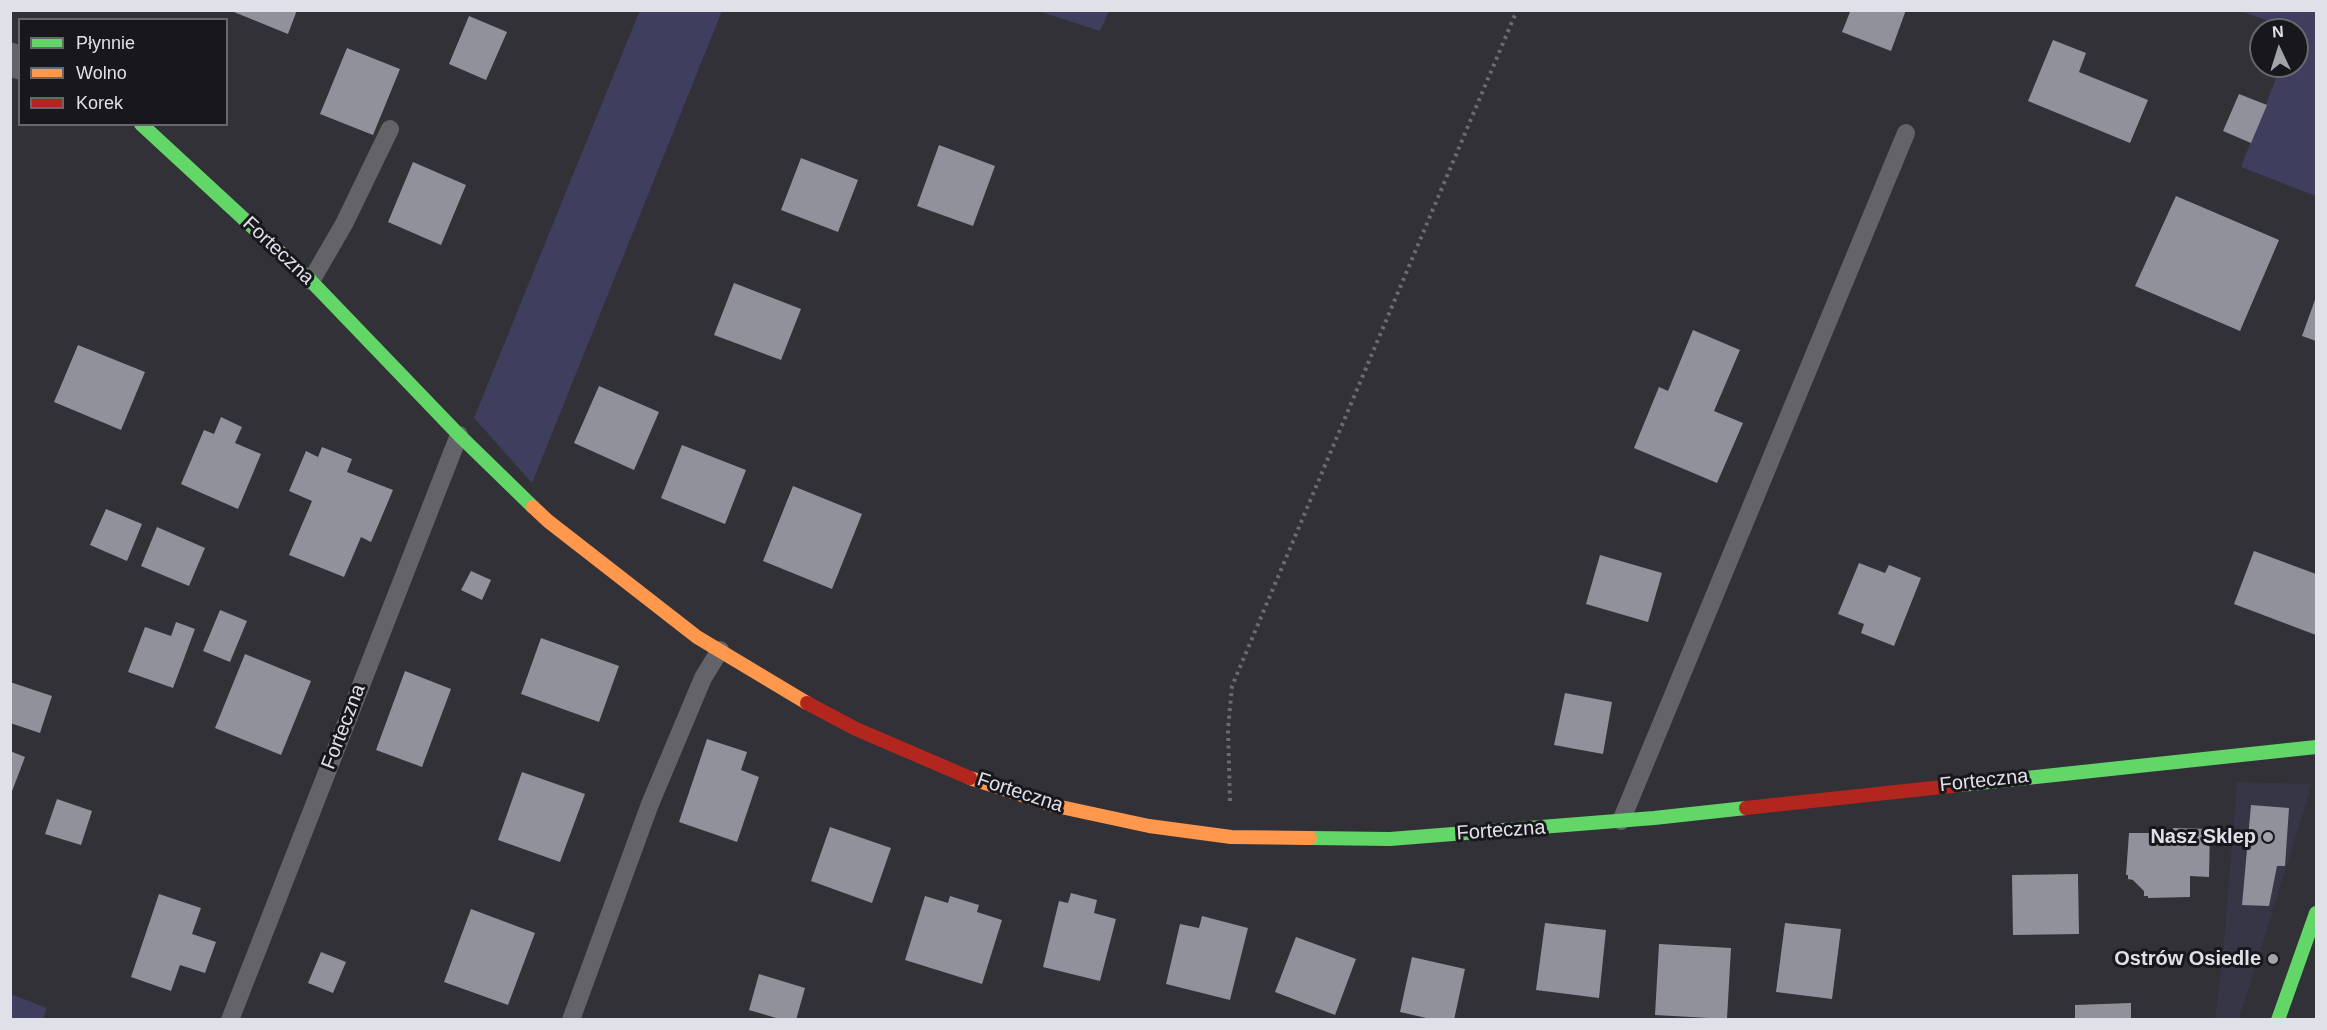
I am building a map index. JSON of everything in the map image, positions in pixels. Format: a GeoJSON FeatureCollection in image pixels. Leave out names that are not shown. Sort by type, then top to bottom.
{"type":"FeatureCollection","features":[{"type":"Feature","properties":{"kind":"street","name":"Forteczna"},"geometry":{"type":"LineString","coordinates":[[143,126],[311,281],[459,435],[549,521],[698,637],[810,705],[856,729],[974,780],[1056,806],[1149,826],[1231,837],[1390,839],[1621,821],[2316,747]]}},
{"type":"Feature","properties":{"kind":"street"},"geometry":{"type":"LineString","coordinates":[[2278,1020],[2316,913]]}},
{"type":"Feature","properties":{"kind":"lane"},"geometry":{"type":"LineString","coordinates":[[311,281],[344,224],[390,129]]}},
{"type":"Feature","properties":{"kind":"lane"},"geometry":{"type":"LineString","coordinates":[[1621,821],[1906,133]]}},
{"type":"Feature","properties":{"kind":"lane","name":"Forteczna"},"geometry":{"type":"LineString","coordinates":[[230,1020],[459,435]]}},
{"type":"Feature","properties":{"kind":"lane"},"geometry":{"type":"LineString","coordinates":[[570,1020],[650,804],[703,678],[720,650]]}},
{"type":"Feature","properties":{"kind":"path"},"geometry":{"type":"LineString","coordinates":[[1231,837],[1228,729],[1232,686],[1517,10]]}},
{"type":"Feature","properties":{"kind":"shaded area"},"geometry":{"type":"Polygon","coordinates":[[[640,10],[722,11],[532,483],[474,418],[640,10]]]}},
{"type":"Feature","properties":{"kind":"shaded area"},"geometry":{"type":"Polygon","coordinates":[[[1038,11],[1109,11],[1100,31],[1038,11]]]}},
{"type":"Feature","properties":{"kind":"shaded area"},"geometry":{"type":"Polygon","coordinates":[[[2240,11],[2316,11],[2316,196],[2241,167],[2276,78],[2309,78],[2309,18],[2261,18],[2240,11]]]}},
{"type":"Feature","properties":{"kind":"shaded area"},"geometry":{"type":"Polygon","coordinates":[[[2237,782],[2312,784],[2239,1019],[2215,1020],[2223,955],[2237,782]]]}},
{"type":"Feature","properties":{"kind":"shaded area"},"geometry":{"type":"Polygon","coordinates":[[[11,994],[47,1008],[43,1019],[11,1019],[11,994]]]}},
{"type":"Feature","properties":{"kind":"building"},"geometry":{"type":"Polygon","coordinates":[[[229,10],[297,10],[288,34],[229,10]]]}},
{"type":"Feature","properties":{"kind":"building"},"geometry":{"type":"Polygon","coordinates":[[[1846,10],[1906,10],[1891,51],[1842,32],[1850,12],[1846,10]]]}},
{"type":"Feature","properties":{"kind":"building"},"geometry":{"type":"Polygon","coordinates":[[[469,16],[507,32],[486,80],[449,64],[469,16]]]}},
{"type":"Feature","properties":{"kind":"building"},"geometry":{"type":"Polygon","coordinates":[[[2053,40],[2086,53],[2079,72],[2148,100],[2130,143],[2028,101],[2053,40]]]}},
{"type":"Feature","properties":{"kind":"building"},"geometry":{"type":"Polygon","coordinates":[[[347,48],[400,69],[373,135],[320,114],[347,48]]]}},
{"type":"Feature","properties":{"kind":"building"},"geometry":{"type":"Polygon","coordinates":[[[2239,94],[2267,105],[2251,143],[2223,131],[2239,94]]]}},
{"type":"Feature","properties":{"kind":"building"},"geometry":{"type":"Polygon","coordinates":[[[939,145],[995,166],[973,226],[917,206],[939,145]]]}},
{"type":"Feature","properties":{"kind":"building"},"geometry":{"type":"Polygon","coordinates":[[[801,158],[858,180],[838,232],[781,210],[801,158]]]}},
{"type":"Feature","properties":{"kind":"building"},"geometry":{"type":"Polygon","coordinates":[[[413,162],[466,185],[441,245],[388,222],[413,162]]]}},
{"type":"Feature","properties":{"kind":"building"},"geometry":{"type":"Polygon","coordinates":[[[2176,196],[2279,240],[2240,331],[2135,286],[2176,196]]]}},
{"type":"Feature","properties":{"kind":"building"},"geometry":{"type":"Polygon","coordinates":[[[734,283],[801,309],[781,360],[714,335],[734,283]]]}},
{"type":"Feature","properties":{"kind":"building"},"geometry":{"type":"Polygon","coordinates":[[[2316,297],[2316,341],[2302,336],[2316,297]]]}},
{"type":"Feature","properties":{"kind":"building"},"geometry":{"type":"Polygon","coordinates":[[[1693,330],[1740,350],[1714,411],[1743,423],[1717,483],[1634,448],[1659,387],[1668,391],[1693,330]]]}},
{"type":"Feature","properties":{"kind":"building"},"geometry":{"type":"Polygon","coordinates":[[[78,345],[145,372],[121,430],[54,402],[78,345]]]}},
{"type":"Feature","properties":{"kind":"building"},"geometry":{"type":"Polygon","coordinates":[[[599,386],[659,412],[634,470],[574,443],[599,386]]]}},
{"type":"Feature","properties":{"kind":"building"},"geometry":{"type":"Polygon","coordinates":[[[221,417],[242,427],[235,443],[261,454],[238,509],[181,484],[204,430],[214,434],[221,417]]]}},
{"type":"Feature","properties":{"kind":"building"},"geometry":{"type":"Polygon","coordinates":[[[682,445],[746,470],[725,524],[661,498],[682,445]]]}},
{"type":"Feature","properties":{"kind":"building"},"geometry":{"type":"Polygon","coordinates":[[[322,447],[352,459],[347,472],[393,490],[371,542],[361,537],[344,577],[289,555],[312,501],[289,491],[306,451],[318,457],[322,447]]]}},
{"type":"Feature","properties":{"kind":"building"},"geometry":{"type":"Polygon","coordinates":[[[793,486],[862,514],[832,589],[763,561],[793,486]]]}},
{"type":"Feature","properties":{"kind":"building"},"geometry":{"type":"Polygon","coordinates":[[[106,509],[142,524],[127,561],[90,545],[106,509]]]}},
{"type":"Feature","properties":{"kind":"building"},"geometry":{"type":"Polygon","coordinates":[[[157,527],[205,548],[189,586],[141,566],[157,527]]]}},
{"type":"Feature","properties":{"kind":"building"},"geometry":{"type":"Polygon","coordinates":[[[2254,551],[2316,574],[2316,635],[2234,604],[2254,551]]]}},
{"type":"Feature","properties":{"kind":"building"},"geometry":{"type":"Polygon","coordinates":[[[1600,555],[1662,573],[1648,622],[1586,604],[1600,555]]]}},
{"type":"Feature","properties":{"kind":"building"},"geometry":{"type":"Polygon","coordinates":[[[1859,563],[1885,573],[1889,565],[1921,578],[1894,646],[1861,633],[1864,624],[1838,614],[1859,563]]]}},
{"type":"Feature","properties":{"kind":"building"},"geometry":{"type":"Polygon","coordinates":[[[471,571],[491,580],[482,600],[461,590],[471,571]]]}},
{"type":"Feature","properties":{"kind":"building"},"geometry":{"type":"Polygon","coordinates":[[[220,610],[247,621],[230,662],[203,651],[220,610]]]}},
{"type":"Feature","properties":{"kind":"building"},"geometry":{"type":"Polygon","coordinates":[[[176,622],[195,629],[173,688],[128,672],[145,627],[171,636],[176,622]]]}},
{"type":"Feature","properties":{"kind":"building"},"geometry":{"type":"Polygon","coordinates":[[[541,638],[619,666],[599,722],[521,694],[541,638]]]}},
{"type":"Feature","properties":{"kind":"building"},"geometry":{"type":"Polygon","coordinates":[[[245,654],[311,681],[281,755],[215,728],[245,654]]]}},
{"type":"Feature","properties":{"kind":"building"},"geometry":{"type":"Polygon","coordinates":[[[405,671],[451,689],[422,767],[376,750],[405,671]]]}},
{"type":"Feature","properties":{"kind":"building"},"geometry":{"type":"Polygon","coordinates":[[[10,682],[52,696],[40,733],[10,723],[10,682]]]}},
{"type":"Feature","properties":{"kind":"building"},"geometry":{"type":"Polygon","coordinates":[[[1565,693],[1612,702],[1603,754],[1554,745],[1565,693]]]}},
{"type":"Feature","properties":{"kind":"building"},"geometry":{"type":"Polygon","coordinates":[[[707,739],[747,752],[741,770],[759,777],[737,842],[679,822],[707,739]]]}},
{"type":"Feature","properties":{"kind":"building"},"geometry":{"type":"Polygon","coordinates":[[[10,751],[25,757],[11,794],[10,794],[10,751]]]}},
{"type":"Feature","properties":{"kind":"building"},"geometry":{"type":"Polygon","coordinates":[[[522,772],[585,794],[560,862],[498,840],[522,772]]]}},
{"type":"Feature","properties":{"kind":"building"},"geometry":{"type":"Polygon","coordinates":[[[57,799],[92,811],[81,845],[45,834],[57,799]]]}},
{"type":"Feature","properties":{"kind":"building","name":"Nasz Sklep"},"geometry":{"type":"Polygon","coordinates":[[[2251,805],[2289,808],[2285,866],[2277,866],[2269,906],[2242,905],[2251,805]]]}},
{"type":"Feature","properties":{"kind":"building"},"geometry":{"type":"Polygon","coordinates":[[[830,827],[891,848],[872,903],[811,881],[830,827]]]}},
{"type":"Feature","properties":{"kind":"building"},"geometry":{"type":"Polygon","coordinates":[[[2173,828],[2210,829],[2209,877],[2190,876],[2190,897],[2148,898],[2144,896],[2144,891],[2126,875],[2129,833],[2173,833],[2173,828]]]}},
{"type":"Feature","properties":{"kind":"building"},"geometry":{"type":"Polygon","coordinates":[[[2078,874],[2079,934],[2013,935],[2012,875],[2078,874]]]}},
{"type":"Feature","properties":{"kind":"building"},"geometry":{"type":"Polygon","coordinates":[[[1071,893],[1097,900],[1094,913],[1116,919],[1100,981],[1043,967],[1059,901],[1068,903],[1071,893]]]}},
{"type":"Feature","properties":{"kind":"building"},"geometry":{"type":"Polygon","coordinates":[[[159,894],[201,908],[192,934],[216,942],[205,973],[180,965],[171,991],[131,977],[159,894]]]}},
{"type":"Feature","properties":{"kind":"building"},"geometry":{"type":"Polygon","coordinates":[[[925,896],[948,903],[950,896],[979,905],[977,912],[1002,920],[982,984],[905,960],[925,896]]]}},
{"type":"Feature","properties":{"kind":"building"},"geometry":{"type":"Polygon","coordinates":[[[471,909],[535,933],[508,1005],[444,982],[471,909]]]}},
{"type":"Feature","properties":{"kind":"building"},"geometry":{"type":"Polygon","coordinates":[[[1202,916],[1248,928],[1230,1000],[1166,984],[1180,924],[1199,928],[1202,916]]]}},
{"type":"Feature","properties":{"kind":"building"},"geometry":{"type":"Polygon","coordinates":[[[1545,923],[1606,930],[1599,998],[1536,990],[1545,923]]]}},
{"type":"Feature","properties":{"kind":"building"},"geometry":{"type":"Polygon","coordinates":[[[1785,923],[1841,929],[1832,999],[1776,992],[1785,923]]]}},
{"type":"Feature","properties":{"kind":"building"},"geometry":{"type":"Polygon","coordinates":[[[1296,937],[1356,959],[1335,1015],[1275,992],[1296,937]]]}},
{"type":"Feature","properties":{"kind":"building"},"geometry":{"type":"Polygon","coordinates":[[[1659,944],[1731,948],[1727,1019],[1655,1015],[1659,944]]]}},
{"type":"Feature","properties":{"kind":"building"},"geometry":{"type":"Polygon","coordinates":[[[321,952],[346,962],[333,993],[308,983],[321,952]]]}},
{"type":"Feature","properties":{"kind":"building"},"geometry":{"type":"Polygon","coordinates":[[[1412,957],[1465,969],[1454,1020],[1435,1020],[1400,1012],[1412,957]]]}},
{"type":"Feature","properties":{"kind":"building"},"geometry":{"type":"Polygon","coordinates":[[[759,974],[805,988],[796,1020],[783,1020],[749,1010],[759,974]]]}},
{"type":"Feature","properties":{"kind":"building"},"geometry":{"type":"Polygon","coordinates":[[[2131,1003],[2131,1020],[2075,1020],[2075,1005],[2131,1003]]]}},
{"type":"Feature","properties":{"kind":"traffic: fast"},"geometry":{"type":"LineString","coordinates":[[143,126],[311,281],[459,435],[533,507]]}},
{"type":"Feature","properties":{"kind":"traffic: fast"},"geometry":{"type":"LineString","coordinates":[[1961,785],[2316,747]]}},
{"type":"Feature","properties":{"kind":"traffic: fast"},"geometry":{"type":"LineString","coordinates":[[1310,838],[1390,839],[1654,818],[1746,808]]}},
{"type":"Feature","properties":{"kind":"traffic: fast"},"geometry":{"type":"LineString","coordinates":[[2278,1020],[2316,913]]}},
{"type":"Feature","properties":{"kind":"traffic: slow"},"geometry":{"type":"LineString","coordinates":[[533,507],[697,637],[807,703]]}},
{"type":"Feature","properties":{"kind":"traffic: slow"},"geometry":{"type":"LineString","coordinates":[[970,778],[1056,806],[1149,826],[1231,837],[1310,838]]}},
{"type":"Feature","properties":{"kind":"traffic: jam"},"geometry":{"type":"LineString","coordinates":[[807,703],[856,729],[970,778]]}},
{"type":"Feature","properties":{"kind":"traffic: jam"},"geometry":{"type":"LineString","coordinates":[[1746,808],[1961,785]]}},
{"type":"Feature","properties":{"kind":"place","name":"Nasz Sklep"},"geometry":{"type":"Point","coordinates":[2268,837]}},
{"type":"Feature","properties":{"kind":"place","name":"Ostrów Osiedle"},"geometry":{"type":"Point","coordinates":[2273,959]}}]}
